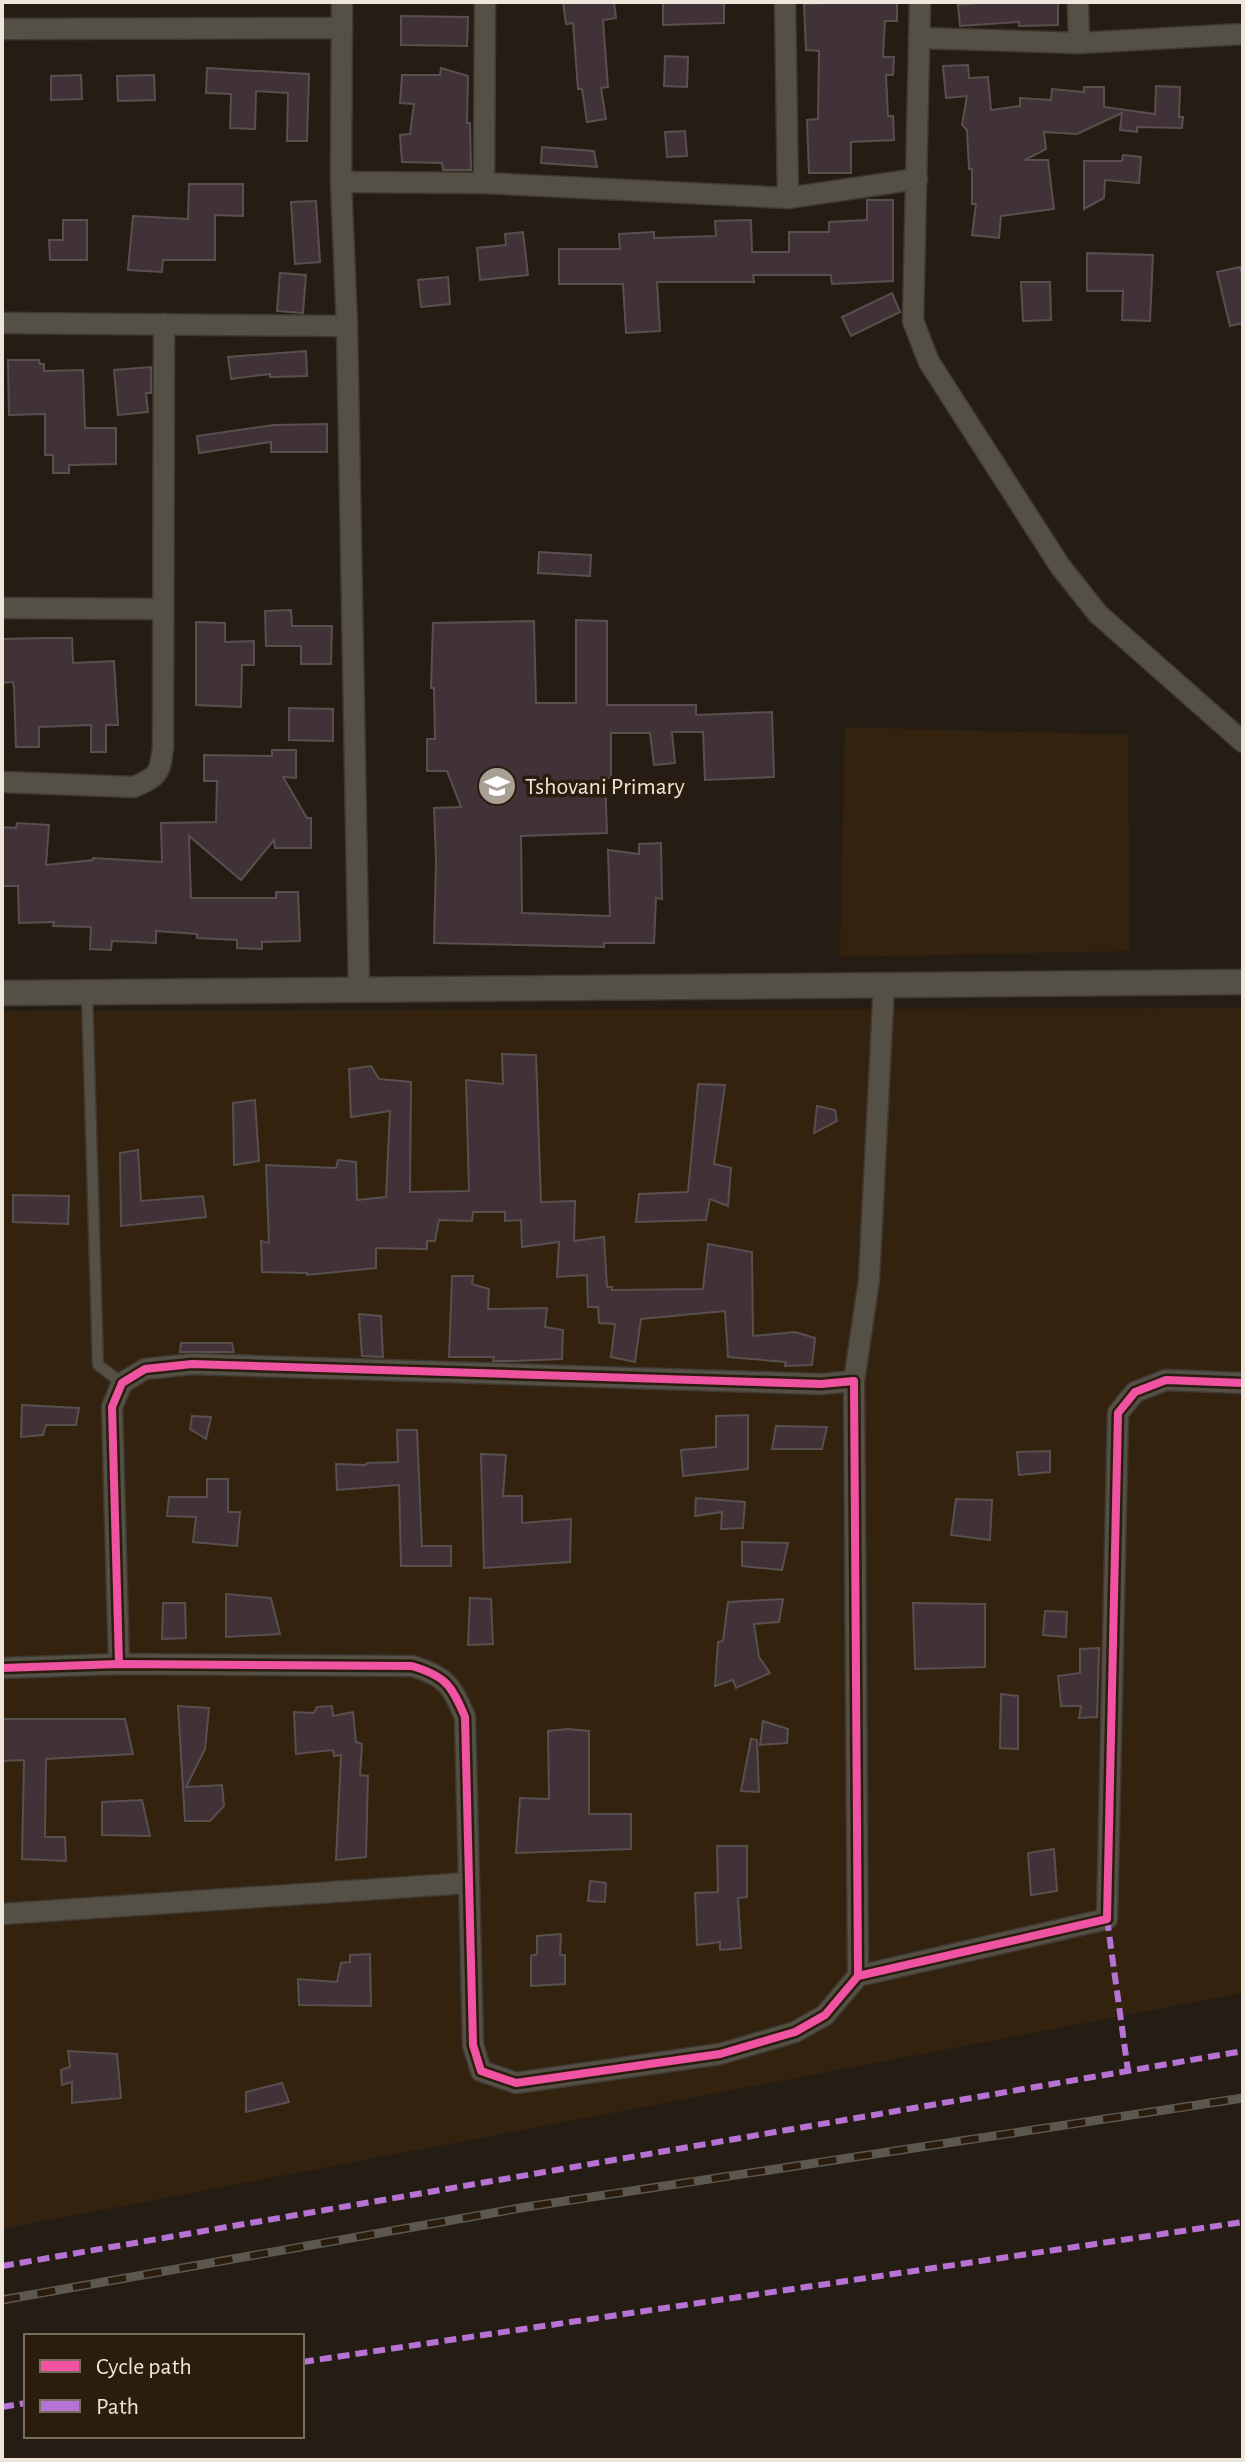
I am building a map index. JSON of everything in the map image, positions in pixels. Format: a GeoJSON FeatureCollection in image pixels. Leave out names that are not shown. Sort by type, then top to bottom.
{"type":"FeatureCollection","features":[{"type":"Feature","properties":{"kind":"street"},"geometry":{"type":"LineString","coordinates":[[342,2],[341,182],[347,326],[359,989]]}},
{"type":"Feature","properties":{"kind":"street"},"geometry":{"type":"LineString","coordinates":[[484,183],[485,2]]}},
{"type":"Feature","properties":{"kind":"street"},"geometry":{"type":"LineString","coordinates":[[785,2],[788,198]]}},
{"type":"Feature","properties":{"kind":"street"},"geometry":{"type":"LineString","coordinates":[[920,2],[913,321],[929,362],[1060,566],[1098,614],[1243,742]]}},
{"type":"Feature","properties":{"kind":"street"},"geometry":{"type":"LineString","coordinates":[[1078,2],[1079,43]]}},
{"type":"Feature","properties":{"kind":"street"},"geometry":{"type":"LineString","coordinates":[[2,29],[342,28]]}},
{"type":"Feature","properties":{"kind":"street"},"geometry":{"type":"LineString","coordinates":[[919,38],[1079,43],[1243,34]]}},
{"type":"Feature","properties":{"kind":"street"},"geometry":{"type":"LineString","coordinates":[[341,182],[484,183],[788,198],[917,179]]}},
{"type":"Feature","properties":{"kind":"street"},"geometry":{"type":"LineString","coordinates":[[2,323],[347,326]]}},
{"type":"Feature","properties":{"kind":"street"},"geometry":{"type":"LineString","coordinates":[[2,782],[134,787],[154,778],[161,767],[164,324]]}},
{"type":"Feature","properties":{"kind":"street"},"geometry":{"type":"LineString","coordinates":[[2,608],[163,609]]}},
{"type":"Feature","properties":{"kind":"street"},"geometry":{"type":"LineString","coordinates":[[2,993],[1243,982]]}},
{"type":"Feature","properties":{"kind":"street"},"geometry":{"type":"LineString","coordinates":[[858,1976],[854,1381],[870,1267],[884,984]]}},
{"type":"Feature","properties":{"kind":"street"},"geometry":{"type":"LineString","coordinates":[[119,1664],[112,1407],[122,1383],[145,1369],[192,1364],[806,1383],[854,1381]]}},
{"type":"Feature","properties":{"kind":"street"},"geometry":{"type":"LineString","coordinates":[[2,1668],[119,1664],[412,1666],[434,1672],[453,1688],[465,1717],[473,2045],[481,2071],[516,2083],[720,2054],[795,2032],[825,2015],[858,1976],[1107,1919],[1118,1413],[1135,1392],[1166,1380],[1243,1383]]}},
{"type":"Feature","properties":{"kind":"street"},"geometry":{"type":"LineString","coordinates":[[2,1914],[468,1883]]}},
{"type":"Feature","properties":{"kind":"lane"},"geometry":{"type":"LineString","coordinates":[[87,992],[98,1365],[122,1383]]}},
{"type":"Feature","properties":{"kind":"shaded area"},"geometry":{"type":"Polygon","coordinates":[[[845,727],[1128,735],[1130,951],[840,957],[845,727]]]}},
{"type":"Feature","properties":{"kind":"shaded area"},"geometry":{"type":"Polygon","coordinates":[[[1243,1008],[1243,1993],[2,2229],[2,1011],[1243,1008]]]}},
{"type":"Feature","properties":{"kind":"building"},"geometry":{"type":"Polygon","coordinates":[[[563,2],[614,2],[616,18],[603,20],[608,87],[601,88],[606,119],[587,122],[582,89],[578,89],[573,23],[566,24],[563,2]]]}},
{"type":"Feature","properties":{"kind":"building"},"geometry":{"type":"Polygon","coordinates":[[[663,2],[724,2],[724,23],[663,25],[663,2]]]}},
{"type":"Feature","properties":{"kind":"building"},"geometry":{"type":"Polygon","coordinates":[[[897,2],[897,21],[885,21],[883,57],[894,57],[893,75],[886,75],[888,116],[893,116],[894,140],[851,142],[851,173],[809,173],[807,120],[818,119],[819,51],[806,50],[804,4],[897,2]]]}},
{"type":"Feature","properties":{"kind":"building"},"geometry":{"type":"Polygon","coordinates":[[[1058,2],[1058,25],[1019,26],[1019,22],[960,26],[958,5],[1058,2]]]}},
{"type":"Feature","properties":{"kind":"building"},"geometry":{"type":"Polygon","coordinates":[[[401,16],[468,17],[467,46],[401,45],[401,16]]]}},
{"type":"Feature","properties":{"kind":"building"},"geometry":{"type":"Polygon","coordinates":[[[665,56],[688,57],[687,87],[664,86],[665,56]]]}},
{"type":"Feature","properties":{"kind":"building"},"geometry":{"type":"Polygon","coordinates":[[[968,65],[969,78],[988,77],[991,110],[1020,106],[1020,98],[1051,100],[1052,89],[1084,92],[1084,87],[1104,87],[1104,107],[1155,114],[1156,86],[1180,87],[1179,117],[1183,117],[1182,128],[1137,127],[1137,132],[1120,130],[1122,113],[1077,134],[1044,132],[1046,149],[1025,160],[1048,160],[1054,209],[1001,216],[999,238],[972,235],[976,204],[972,204],[967,130],[962,125],[967,96],[946,98],[943,66],[968,65]]]}},
{"type":"Feature","properties":{"kind":"building"},"geometry":{"type":"Polygon","coordinates":[[[207,68],[309,74],[307,141],[287,141],[288,93],[256,91],[255,129],[230,128],[231,94],[206,93],[207,68]]]}},
{"type":"Feature","properties":{"kind":"building"},"geometry":{"type":"Polygon","coordinates":[[[441,68],[468,76],[467,123],[470,123],[471,170],[443,170],[442,163],[402,162],[400,135],[410,134],[414,104],[400,103],[402,75],[440,75],[441,68]]]}},
{"type":"Feature","properties":{"kind":"building"},"geometry":{"type":"Polygon","coordinates":[[[81,75],[82,99],[51,100],[51,76],[81,75]]]}},
{"type":"Feature","properties":{"kind":"building"},"geometry":{"type":"Polygon","coordinates":[[[154,75],[155,100],[118,101],[117,76],[154,75]]]}},
{"type":"Feature","properties":{"kind":"building"},"geometry":{"type":"Polygon","coordinates":[[[685,131],[687,156],[667,157],[665,132],[685,131]]]}},
{"type":"Feature","properties":{"kind":"building"},"geometry":{"type":"Polygon","coordinates":[[[542,147],[594,151],[597,167],[541,163],[542,147]]]}},
{"type":"Feature","properties":{"kind":"building"},"geometry":{"type":"Polygon","coordinates":[[[1123,155],[1141,157],[1139,183],[1105,180],[1104,198],[1084,209],[1084,161],[1122,161],[1123,155]]]}},
{"type":"Feature","properties":{"kind":"building"},"geometry":{"type":"Polygon","coordinates":[[[189,184],[243,184],[243,216],[215,215],[215,260],[163,260],[162,272],[128,270],[133,216],[188,219],[189,184]]]}},
{"type":"Feature","properties":{"kind":"building"},"geometry":{"type":"Polygon","coordinates":[[[867,200],[893,200],[893,281],[832,284],[831,275],[753,275],[754,282],[657,282],[660,331],[626,333],[623,284],[559,284],[559,249],[620,249],[619,234],[654,232],[654,238],[716,236],[715,221],[751,220],[752,252],[789,252],[789,232],[829,232],[829,222],[867,220],[867,200]]]}},
{"type":"Feature","properties":{"kind":"building"},"geometry":{"type":"Polygon","coordinates":[[[316,201],[320,262],[295,264],[291,202],[316,201]]]}},
{"type":"Feature","properties":{"kind":"building"},"geometry":{"type":"Polygon","coordinates":[[[63,220],[87,220],[87,260],[50,260],[49,240],[63,240],[63,220]]]}},
{"type":"Feature","properties":{"kind":"building"},"geometry":{"type":"Polygon","coordinates":[[[523,232],[528,275],[480,280],[477,248],[506,245],[505,234],[523,232]]]}},
{"type":"Feature","properties":{"kind":"building"},"geometry":{"type":"Polygon","coordinates":[[[1087,253],[1153,255],[1150,321],[1122,320],[1123,291],[1087,291],[1087,253]]]}},
{"type":"Feature","properties":{"kind":"building"},"geometry":{"type":"Polygon","coordinates":[[[1240,267],[1243,278],[1243,323],[1230,326],[1217,272],[1240,267]]]}},
{"type":"Feature","properties":{"kind":"building"},"geometry":{"type":"Polygon","coordinates":[[[280,273],[306,275],[303,313],[277,311],[280,273]]]}},
{"type":"Feature","properties":{"kind":"building"},"geometry":{"type":"Polygon","coordinates":[[[448,277],[450,304],[421,307],[418,280],[448,277]]]}},
{"type":"Feature","properties":{"kind":"building"},"geometry":{"type":"Polygon","coordinates":[[[1021,282],[1050,282],[1051,320],[1023,321],[1021,282]]]}},
{"type":"Feature","properties":{"kind":"building"},"geometry":{"type":"Polygon","coordinates":[[[892,293],[900,312],[851,336],[842,317],[892,293]]]}},
{"type":"Feature","properties":{"kind":"building"},"geometry":{"type":"Polygon","coordinates":[[[306,351],[307,376],[270,377],[270,374],[231,379],[228,357],[306,351]]]}},
{"type":"Feature","properties":{"kind":"building"},"geometry":{"type":"Polygon","coordinates":[[[8,360],[39,360],[40,364],[44,364],[44,371],[83,370],[85,428],[116,428],[116,464],[69,465],[69,473],[53,473],[53,455],[45,455],[45,414],[9,415],[8,360]]]}},
{"type":"Feature","properties":{"kind":"building"},"geometry":{"type":"Polygon","coordinates":[[[151,367],[151,393],[146,393],[148,412],[118,415],[114,370],[151,367]]]}},
{"type":"Feature","properties":{"kind":"building"},"geometry":{"type":"Polygon","coordinates":[[[327,424],[327,452],[271,452],[271,442],[199,453],[197,436],[274,425],[327,424]]]}},
{"type":"Feature","properties":{"kind":"building"},"geometry":{"type":"Polygon","coordinates":[[[539,552],[591,555],[590,576],[538,573],[539,552]]]}},
{"type":"Feature","properties":{"kind":"building"},"geometry":{"type":"Polygon","coordinates":[[[291,610],[292,626],[332,626],[331,664],[301,664],[301,646],[266,646],[265,611],[291,610]]]}},
{"type":"Feature","properties":{"kind":"building"},"geometry":{"type":"Polygon","coordinates":[[[576,620],[607,621],[607,705],[696,705],[696,715],[772,712],[774,777],[705,780],[703,732],[672,732],[675,763],[654,765],[650,733],[611,733],[611,778],[605,778],[607,833],[521,836],[522,913],[610,916],[608,850],[639,854],[639,844],[661,843],[662,899],[656,898],[654,943],[604,943],[604,947],[434,943],[434,808],[461,807],[447,771],[427,771],[427,739],[435,739],[434,688],[431,688],[433,623],[534,621],[536,703],[576,703],[576,620]]]}},
{"type":"Feature","properties":{"kind":"building"},"geometry":{"type":"Polygon","coordinates":[[[196,622],[225,623],[225,642],[254,641],[254,665],[242,665],[241,707],[196,705],[196,622]]]}},
{"type":"Feature","properties":{"kind":"building"},"geometry":{"type":"Polygon","coordinates":[[[72,638],[73,663],[114,661],[118,725],[106,725],[106,752],[91,752],[91,725],[39,727],[39,747],[16,747],[13,682],[2,683],[2,639],[72,638]]]}},
{"type":"Feature","properties":{"kind":"building"},"geometry":{"type":"Polygon","coordinates":[[[289,708],[333,709],[333,741],[289,740],[289,708]]]}},
{"type":"Feature","properties":{"kind":"building"},"geometry":{"type":"Polygon","coordinates":[[[272,750],[296,750],[296,778],[283,777],[307,818],[311,818],[311,848],[275,848],[274,840],[241,880],[189,836],[191,898],[276,898],[276,892],[298,892],[300,941],[262,942],[262,949],[237,948],[237,940],[197,938],[197,934],[156,931],[156,943],[112,941],[111,950],[90,949],[91,927],[53,926],[54,922],[19,923],[18,886],[2,886],[2,827],[16,828],[17,823],[49,825],[46,865],[93,858],[162,862],[161,823],[216,822],[217,781],[204,781],[204,755],[272,756],[272,750]]]}},
{"type":"Feature","properties":{"kind":"building"},"geometry":{"type":"Polygon","coordinates":[[[502,1054],[536,1055],[541,1202],[575,1201],[574,1241],[604,1237],[607,1287],[612,1287],[612,1290],[703,1289],[708,1244],[752,1252],[753,1336],[795,1332],[815,1338],[812,1365],[785,1366],[786,1362],[728,1357],[725,1311],[641,1319],[635,1362],[611,1357],[615,1324],[599,1323],[598,1307],[588,1307],[587,1275],[557,1277],[559,1242],[522,1247],[521,1220],[505,1221],[505,1212],[473,1212],[472,1221],[439,1220],[435,1241],[427,1241],[427,1249],[376,1248],[376,1268],[307,1275],[262,1272],[261,1241],[269,1243],[266,1165],[336,1168],[338,1160],[356,1162],[357,1200],[386,1197],[390,1111],[351,1117],[349,1069],[371,1066],[379,1079],[411,1082],[410,1192],[469,1191],[466,1080],[503,1084],[502,1054]]]}},
{"type":"Feature","properties":{"kind":"building"},"geometry":{"type":"Polygon","coordinates":[[[698,1084],[725,1085],[714,1164],[731,1168],[728,1206],[710,1199],[706,1220],[636,1222],[639,1194],[688,1192],[698,1084]]]}},
{"type":"Feature","properties":{"kind":"building"},"geometry":{"type":"Polygon","coordinates":[[[255,1100],[259,1161],[234,1165],[233,1103],[255,1100]]]}},
{"type":"Feature","properties":{"kind":"building"},"geometry":{"type":"Polygon","coordinates":[[[817,1106],[835,1110],[837,1121],[814,1133],[817,1106]]]}},
{"type":"Feature","properties":{"kind":"building"},"geometry":{"type":"Polygon","coordinates":[[[138,1150],[141,1201],[203,1196],[206,1217],[121,1226],[120,1153],[138,1150]]]}},
{"type":"Feature","properties":{"kind":"building"},"geometry":{"type":"Polygon","coordinates":[[[13,1195],[69,1196],[68,1224],[13,1222],[13,1195]]]}},
{"type":"Feature","properties":{"kind":"building"},"geometry":{"type":"Polygon","coordinates":[[[452,1276],[473,1276],[472,1284],[489,1289],[488,1309],[547,1308],[545,1327],[563,1330],[562,1359],[493,1361],[494,1357],[449,1357],[452,1276]]]}},
{"type":"Feature","properties":{"kind":"building"},"geometry":{"type":"Polygon","coordinates":[[[359,1314],[381,1316],[383,1357],[362,1356],[359,1314]]]}},
{"type":"Feature","properties":{"kind":"building"},"geometry":{"type":"Polygon","coordinates":[[[181,1343],[232,1343],[234,1352],[180,1352],[181,1343]]]}},
{"type":"Feature","properties":{"kind":"building"},"geometry":{"type":"Polygon","coordinates":[[[22,1405],[79,1408],[76,1425],[46,1425],[43,1435],[21,1437],[22,1405]]]}},
{"type":"Feature","properties":{"kind":"building"},"geometry":{"type":"Polygon","coordinates":[[[748,1415],[748,1469],[683,1476],[681,1450],[716,1447],[716,1416],[748,1415]]]}},
{"type":"Feature","properties":{"kind":"building"},"geometry":{"type":"Polygon","coordinates":[[[192,1416],[211,1417],[206,1439],[190,1429],[192,1416]]]}},
{"type":"Feature","properties":{"kind":"building"},"geometry":{"type":"Polygon","coordinates":[[[776,1426],[827,1427],[822,1449],[772,1449],[776,1426]]]}},
{"type":"Feature","properties":{"kind":"building"},"geometry":{"type":"Polygon","coordinates":[[[397,1430],[417,1430],[422,1546],[451,1546],[451,1566],[401,1566],[399,1485],[337,1490],[336,1464],[398,1462],[397,1430]]]}},
{"type":"Feature","properties":{"kind":"building"},"geometry":{"type":"Polygon","coordinates":[[[1050,1451],[1050,1472],[1019,1475],[1017,1452],[1050,1451]]]}},
{"type":"Feature","properties":{"kind":"building"},"geometry":{"type":"Polygon","coordinates":[[[481,1454],[506,1455],[503,1496],[522,1496],[522,1523],[571,1519],[570,1562],[484,1568],[481,1454]]]}},
{"type":"Feature","properties":{"kind":"building"},"geometry":{"type":"Polygon","coordinates":[[[207,1479],[228,1479],[228,1512],[240,1512],[237,1546],[193,1542],[196,1517],[167,1516],[169,1497],[207,1497],[207,1479]]]}},
{"type":"Feature","properties":{"kind":"building"},"geometry":{"type":"Polygon","coordinates":[[[696,1498],[745,1502],[743,1528],[721,1529],[722,1512],[695,1516],[696,1498]]]}},
{"type":"Feature","properties":{"kind":"building"},"geometry":{"type":"Polygon","coordinates":[[[956,1499],[992,1500],[990,1540],[951,1535],[956,1499]]]}},
{"type":"Feature","properties":{"kind":"building"},"geometry":{"type":"Polygon","coordinates":[[[742,1542],[788,1543],[782,1570],[742,1566],[742,1542]]]}},
{"type":"Feature","properties":{"kind":"building"},"geometry":{"type":"Polygon","coordinates":[[[226,1594],[271,1598],[280,1634],[226,1637],[226,1594]]]}},
{"type":"Feature","properties":{"kind":"building"},"geometry":{"type":"Polygon","coordinates":[[[470,1598],[491,1599],[493,1644],[468,1645],[470,1598]]]}},
{"type":"Feature","properties":{"kind":"building"},"geometry":{"type":"Polygon","coordinates":[[[783,1599],[779,1622],[754,1624],[759,1657],[770,1673],[736,1688],[733,1680],[715,1686],[718,1642],[723,1641],[728,1602],[783,1599]]]}},
{"type":"Feature","properties":{"kind":"building"},"geometry":{"type":"Polygon","coordinates":[[[163,1603],[185,1603],[186,1638],[162,1639],[163,1603]]]}},
{"type":"Feature","properties":{"kind":"building"},"geometry":{"type":"Polygon","coordinates":[[[913,1603],[985,1604],[985,1667],[915,1669],[913,1603]]]}},
{"type":"Feature","properties":{"kind":"building"},"geometry":{"type":"Polygon","coordinates":[[[1045,1611],[1067,1612],[1066,1637],[1043,1635],[1045,1611]]]}},
{"type":"Feature","properties":{"kind":"building"},"geometry":{"type":"Polygon","coordinates":[[[1099,1648],[1097,1717],[1079,1718],[1081,1706],[1061,1706],[1058,1676],[1080,1673],[1080,1649],[1099,1648]]]}},
{"type":"Feature","properties":{"kind":"building"},"geometry":{"type":"Polygon","coordinates":[[[1001,1694],[1018,1696],[1018,1749],[1000,1748],[1001,1694]]]}},
{"type":"Feature","properties":{"kind":"building"},"geometry":{"type":"Polygon","coordinates":[[[178,1706],[209,1708],[205,1749],[186,1787],[222,1785],[224,1806],[210,1821],[185,1821],[178,1706]]]}},
{"type":"Feature","properties":{"kind":"building"},"geometry":{"type":"Polygon","coordinates":[[[332,1706],[333,1716],[353,1712],[356,1742],[362,1744],[360,1775],[368,1776],[366,1857],[336,1860],[341,1755],[334,1756],[333,1750],[296,1754],[294,1712],[314,1713],[317,1707],[332,1706]]]}},
{"type":"Feature","properties":{"kind":"building"},"geometry":{"type":"Polygon","coordinates":[[[2,1719],[125,1719],[133,1754],[46,1759],[45,1837],[65,1837],[66,1861],[22,1859],[24,1760],[2,1761],[2,1719]]]}},
{"type":"Feature","properties":{"kind":"building"},"geometry":{"type":"Polygon","coordinates":[[[763,1721],[788,1729],[787,1743],[760,1745],[763,1721]]]}},
{"type":"Feature","properties":{"kind":"building"},"geometry":{"type":"Polygon","coordinates":[[[548,1731],[589,1731],[589,1814],[631,1814],[631,1849],[516,1853],[520,1798],[549,1799],[548,1731]]]}},
{"type":"Feature","properties":{"kind":"building"},"geometry":{"type":"Polygon","coordinates":[[[751,1739],[757,1740],[759,1792],[741,1791],[751,1739]]]}},
{"type":"Feature","properties":{"kind":"building"},"geometry":{"type":"Polygon","coordinates":[[[142,1800],[150,1836],[102,1835],[102,1802],[142,1800]]]}},
{"type":"Feature","properties":{"kind":"building"},"geometry":{"type":"Polygon","coordinates":[[[717,1846],[747,1846],[747,1897],[738,1898],[741,1948],[720,1950],[720,1942],[697,1945],[695,1893],[718,1892],[717,1846]]]}},
{"type":"Feature","properties":{"kind":"building"},"geometry":{"type":"Polygon","coordinates":[[[1054,1849],[1057,1891],[1031,1895],[1028,1853],[1054,1849]]]}},
{"type":"Feature","properties":{"kind":"building"},"geometry":{"type":"Polygon","coordinates":[[[590,1881],[606,1883],[605,1902],[588,1901],[590,1881]]]}},
{"type":"Feature","properties":{"kind":"building"},"geometry":{"type":"Polygon","coordinates":[[[561,1934],[560,1955],[565,1955],[565,1984],[531,1986],[531,1956],[537,1954],[537,1936],[561,1934]]]}},
{"type":"Feature","properties":{"kind":"building"},"geometry":{"type":"Polygon","coordinates":[[[370,1954],[371,2006],[299,2005],[298,1979],[337,1982],[341,1963],[350,1962],[350,1955],[370,1954]]]}},
{"type":"Feature","properties":{"kind":"building"},"geometry":{"type":"Polygon","coordinates":[[[68,2051],[117,2054],[121,2098],[72,2103],[72,2082],[62,2085],[61,2070],[70,2067],[68,2051]]]}},
{"type":"Feature","properties":{"kind":"building"},"geometry":{"type":"Polygon","coordinates":[[[282,2083],[289,2102],[246,2112],[246,2092],[282,2083]]]}},
{"type":"Feature","properties":{"kind":"railway"},"geometry":{"type":"LineString","coordinates":[[2,2300],[526,2207],[1243,2098]]}},
{"type":"Feature","properties":{"kind":"marked path"},"geometry":{"type":"LineString","coordinates":[[1107,1919],[1128,2071]]}},
{"type":"Feature","properties":{"kind":"marked path"},"geometry":{"type":"LineString","coordinates":[[2,2266],[1243,2051]]}},
{"type":"Feature","properties":{"kind":"marked path"},"geometry":{"type":"LineString","coordinates":[[304,2362],[1243,2222]]}},
{"type":"Feature","properties":{"kind":"marked path"},"geometry":{"type":"LineString","coordinates":[[2,2407],[24,2403]]}},
{"type":"Feature","properties":{"kind":"cycle path"},"geometry":{"type":"LineString","coordinates":[[119,1664],[112,1407],[122,1383],[145,1369],[192,1364],[821,1384],[854,1381],[858,1976]]}},
{"type":"Feature","properties":{"kind":"cycle path"},"geometry":{"type":"LineString","coordinates":[[2,1668],[119,1664],[412,1666],[433,1674],[451,1690],[465,1717],[473,2045],[481,2071],[516,2083],[720,2054],[795,2032],[825,2015],[858,1976],[1107,1919],[1118,1413],[1135,1392],[1166,1380],[1243,1383]]}},
{"type":"Feature","properties":{"kind":"place","name":"Tshovani Primary"},"geometry":{"type":"Point","coordinates":[497,786]}}]}
